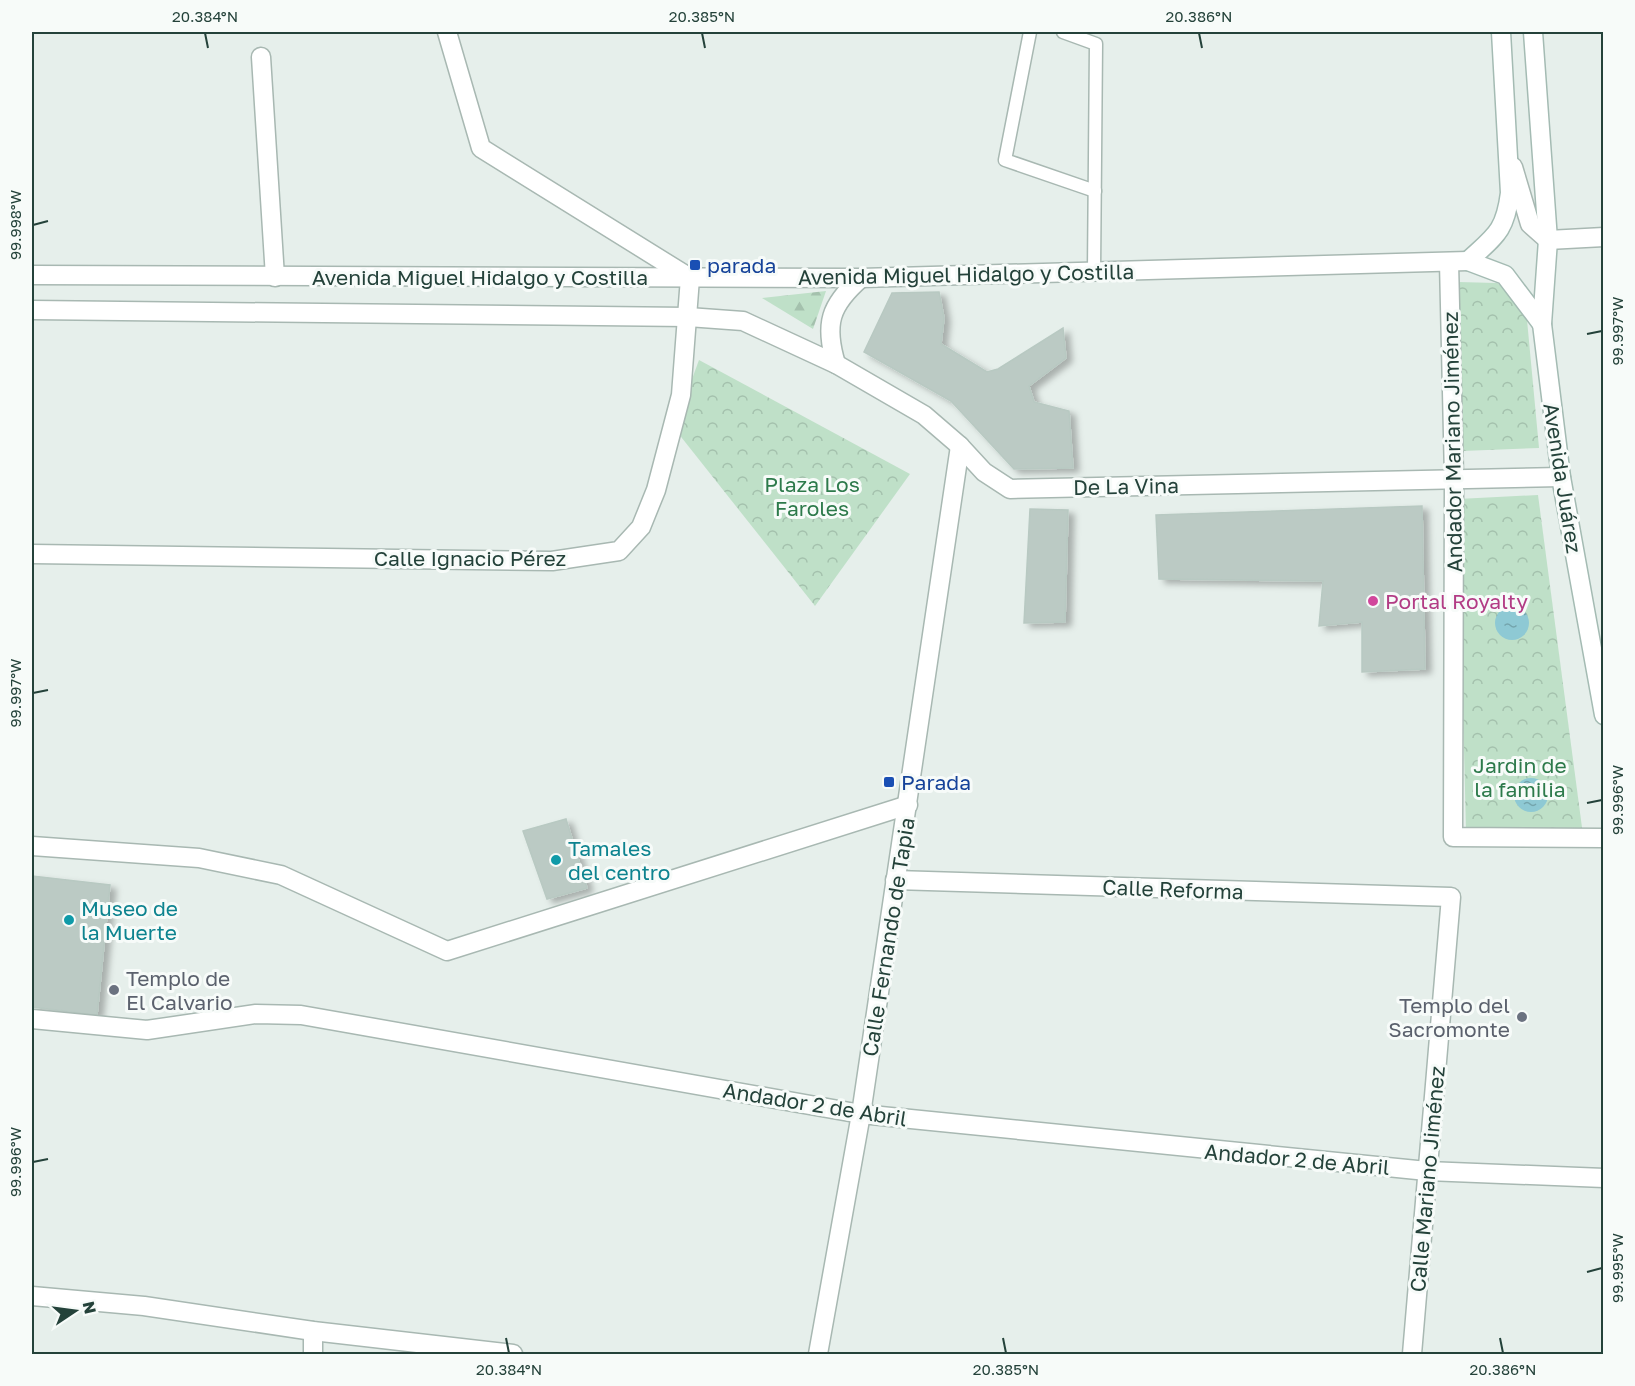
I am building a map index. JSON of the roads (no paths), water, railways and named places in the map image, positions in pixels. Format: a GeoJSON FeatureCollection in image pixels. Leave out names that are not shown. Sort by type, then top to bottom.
{"type":"FeatureCollection","features":[{"type":"Feature","properties":{"kind":"street"},"geometry":{"type":"LineString","coordinates":[[447,32],[481,148],[690,278]]}},
{"type":"Feature","properties":{"kind":"street"},"geometry":{"type":"LineString","coordinates":[[1459,261],[1500,232],[1507,213],[1510,194],[1501,32]]}},
{"type":"Feature","properties":{"kind":"street","name":"Avenida Juárez"},"geometry":{"type":"LineString","coordinates":[[1533,32],[1548,240],[1542,324],[1561,477],[1604,715]]}},
{"type":"Feature","properties":{"kind":"street"},"geometry":{"type":"LineString","coordinates":[[261,57],[275,277]]}},
{"type":"Feature","properties":{"kind":"street"},"geometry":{"type":"LineString","coordinates":[[1505,125],[1523,206],[1530,224],[1548,240],[1604,237]]}},
{"type":"Feature","properties":{"kind":"street"},"geometry":{"type":"LineString","coordinates":[[1459,261],[1505,275],[1542,324]]}},
{"type":"Feature","properties":{"kind":"street","name":"Avenida Miguel Hidalgo y Costilla"},"geometry":{"type":"LineString","coordinates":[[32,275],[861,278],[1459,261]]}},
{"type":"Feature","properties":{"kind":"street","name":"Andador Mariano Jiménez"},"geometry":{"type":"LineString","coordinates":[[1459,261],[1454,478],[1453,837],[1604,838]]}},
{"type":"Feature","properties":{"kind":"street","name":"Calle Ignacio Pérez"},"geometry":{"type":"LineString","coordinates":[[32,554],[552,561],[619,551],[641,527],[656,489],[681,395],[690,278]]}},
{"type":"Feature","properties":{"kind":"street"},"geometry":{"type":"LineString","coordinates":[[836,364],[829,341],[831,316],[843,294],[861,278]]}},
{"type":"Feature","properties":{"kind":"street","name":"Avenida Miguel Hidalgo y Costilla"},"geometry":{"type":"LineString","coordinates":[[32,310],[688,317],[743,321]]}},
{"type":"Feature","properties":{"kind":"street","name":"De La Vina"},"geometry":{"type":"LineString","coordinates":[[743,321],[836,364],[924,415],[960,446],[984,472],[1010,489],[1561,477]]}},
{"type":"Feature","properties":{"kind":"street","name":"Calle Fernando de Tapia"},"geometry":{"type":"LineString","coordinates":[[818,1354],[861,1114],[960,446]]}},
{"type":"Feature","properties":{"kind":"street"},"geometry":{"type":"LineString","coordinates":[[32,846],[199,858],[281,875],[447,951],[908,805]]}},
{"type":"Feature","properties":{"kind":"street","name":"Calle Reforma"},"geometry":{"type":"LineString","coordinates":[[895,880],[1451,897]]}},
{"type":"Feature","properties":{"kind":"street","name":"Calle Mariano Jiménez"},"geometry":{"type":"LineString","coordinates":[[1412,1354],[1451,897]]}},
{"type":"Feature","properties":{"kind":"street","name":"Andador 2 de Abril"},"geometry":{"type":"LineString","coordinates":[[32,1018],[147,1030],[256,1014],[301,1015],[861,1114],[1427,1171],[1604,1178]]}},
{"type":"Feature","properties":{"kind":"street"},"geometry":{"type":"LineString","coordinates":[[32,1296],[144,1306],[313,1331],[513,1354]]}},
{"type":"Feature","properties":{"kind":"street"},"geometry":{"type":"LineString","coordinates":[[313,1331],[313,1354]]}},
{"type":"Feature","properties":{"kind":"lane"},"geometry":{"type":"LineString","coordinates":[[1030,32],[1005,160],[1095,191]]}},
{"type":"Feature","properties":{"kind":"lane"},"geometry":{"type":"LineString","coordinates":[[1063,32],[1096,44],[1094,271]]}},
{"type":"Feature","properties":{"kind":"water"},"geometry":{"type":"Polygon","coordinates":[[[1512,606],[1524,611],[1529,623],[1524,635],[1512,640],[1500,635],[1495,623],[1500,611],[1512,606]]]}},
{"type":"Feature","properties":{"kind":"water"},"geometry":{"type":"Polygon","coordinates":[[[1531,778],[1543,783],[1548,795],[1543,807],[1531,812],[1519,807],[1514,795],[1519,783],[1531,778]]]}},
{"type":"Feature","properties":{"kind":"place","name":"parada"},"geometry":{"type":"Point","coordinates":[695,265]}},
{"type":"Feature","properties":{"kind":"place","name":"Portal Royalty"},"geometry":{"type":"Point","coordinates":[1373,601]}},
{"type":"Feature","properties":{"kind":"place","name":"Parada"},"geometry":{"type":"Point","coordinates":[889,782]}},
{"type":"Feature","properties":{"kind":"place","name":"Tamales del centro"},"geometry":{"type":"Point","coordinates":[556,860]}},
{"type":"Feature","properties":{"kind":"place","name":"Museo de la Muerte"},"geometry":{"type":"Point","coordinates":[69,920]}},
{"type":"Feature","properties":{"kind":"place","name":"Templo de El Calvario"},"geometry":{"type":"Point","coordinates":[114,990]}},
{"type":"Feature","properties":{"kind":"place","name":"Templo del Sacromonte"},"geometry":{"type":"Point","coordinates":[1522,1017]}},
{"type":"Feature","properties":{"kind":"park label","name":"Plaza Los Faroles"},"geometry":{"type":"Point","coordinates":[812,496]}},
{"type":"Feature","properties":{"kind":"park label","name":"Jardin de la familia"},"geometry":{"type":"Point","coordinates":[1520,777]}}]}
